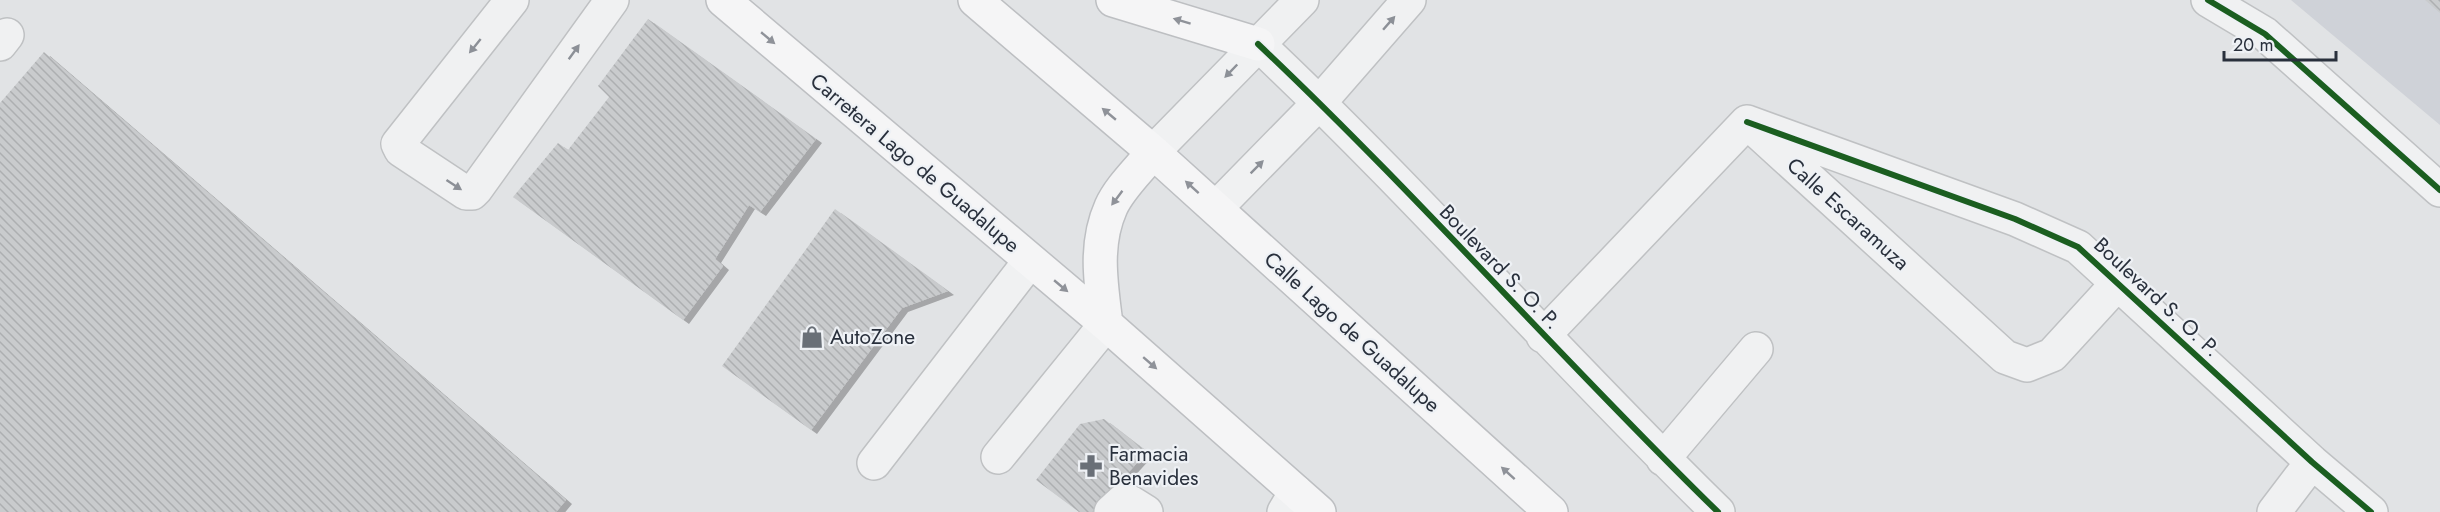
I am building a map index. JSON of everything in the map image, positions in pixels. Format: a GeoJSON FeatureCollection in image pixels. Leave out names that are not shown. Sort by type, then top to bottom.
{"type":"FeatureCollection","features":[{"type":"Feature","properties":{"kind":"main road","name":"Carretera Lago de Guadalupe"},"geometry":{"type":"LineString","coordinates":[[723,0],[1106,324]]}},
{"type":"Feature","properties":{"kind":"main road"},"geometry":{"type":"LineString","coordinates":[[975,0],[1153,152],[1112,205],[1101,240],[1099,271],[1106,324],[1299,505]]}},
{"type":"Feature","properties":{"kind":"main road"},"geometry":{"type":"LineString","coordinates":[[1113,0],[1258,44]]}},
{"type":"Feature","properties":{"kind":"main road","name":"Calle Lago de Guadalupe"},"geometry":{"type":"LineString","coordinates":[[1153,152],[1551,512]]}},
{"type":"Feature","properties":{"kind":"street"},"geometry":{"type":"LineString","coordinates":[[512,0],[398,144],[401,150],[466,193],[472,193],[476,189],[612,0]]}},
{"type":"Feature","properties":{"kind":"street"},"geometry":{"type":"LineString","coordinates":[[1153,152],[1302,0]]}},
{"type":"Feature","properties":{"kind":"street"},"geometry":{"type":"LineString","coordinates":[[1216,208],[1320,102],[1409,0]]}},
{"type":"Feature","properties":{"kind":"street"},"geometry":{"type":"LineString","coordinates":[[2208,0],[2265,34],[2440,190]]}},
{"type":"Feature","properties":{"kind":"street","name":"Boulevard S. O. P."},"geometry":{"type":"LineString","coordinates":[[1258,44],[1320,102],[1542,336],[1718,512]]}},
{"type":"Feature","properties":{"kind":"street"},"geometry":{"type":"LineString","coordinates":[[1542,336],[1747,122]]}},
{"type":"Feature","properties":{"kind":"street","name":"Boulevard S. O. P."},"geometry":{"type":"LineString","coordinates":[[1747,122],[2015,219],[2078,247],[2312,462],[2371,512]]}},
{"type":"Feature","properties":{"kind":"street","name":"Calle Escaramuza"},"geometry":{"type":"LineString","coordinates":[[1747,122],[2005,357],[2027,365],[2052,355],[2118,284]]}},
{"type":"Feature","properties":{"kind":"street"},"geometry":{"type":"LineString","coordinates":[[874,463],[1030,261]]}},
{"type":"Feature","properties":{"kind":"street"},"geometry":{"type":"LineString","coordinates":[[998,457],[1106,324]]}},
{"type":"Feature","properties":{"kind":"street"},"geometry":{"type":"LineString","coordinates":[[1663,459],[1756,350]]}},
{"type":"Feature","properties":{"kind":"street"},"geometry":{"type":"LineString","coordinates":[[2274,512],[2312,462]]}},
{"type":"Feature","properties":{"kind":"street"},"geometry":{"type":"LineString","coordinates":[[1111,512],[1123,501],[1130,502],[1146,512]]}},
{"type":"Feature","properties":{"kind":"shaded area"},"geometry":{"type":"Polygon","coordinates":[[[2291,0],[2440,0],[2440,125],[2291,0]]]}},
{"type":"Feature","properties":{"kind":"building"},"geometry":{"type":"Polygon","coordinates":[[[2425,0],[2440,0],[2440,13],[2425,0]]]}},
{"type":"Feature","properties":{"kind":"building"},"geometry":{"type":"Polygon","coordinates":[[[648,19],[816,139],[760,212],[749,205],[715,259],[723,266],[683,320],[513,197],[558,143],[568,150],[609,97],[598,86],[648,19]]]}},
{"type":"Feature","properties":{"kind":"building"},"geometry":{"type":"Polygon","coordinates":[[[44,52],[566,500],[556,512],[0,512],[0,103],[44,52]]]}},
{"type":"Feature","properties":{"kind":"building","name":"AutoZone"},"geometry":{"type":"Polygon","coordinates":[[[835,209],[948,291],[902,308],[811,430],[722,366],[835,209]]]}},
{"type":"Feature","properties":{"kind":"building","name":"Farmacia Benavides"},"geometry":{"type":"Polygon","coordinates":[[[1104,419],[1147,452],[1092,512],[1079,512],[1036,480],[1080,424],[1104,419]]]}},
{"type":"Feature","properties":{"kind":"cycle path"},"geometry":{"type":"LineString","coordinates":[[2208,0],[2265,34],[2440,190]]}},
{"type":"Feature","properties":{"kind":"cycle path"},"geometry":{"type":"LineString","coordinates":[[1258,44],[1375,159],[1718,512]]}},
{"type":"Feature","properties":{"kind":"cycle path"},"geometry":{"type":"LineString","coordinates":[[1747,122],[2015,219],[2078,247],[2312,462],[2371,512]]}},
{"type":"Feature","properties":{"kind":"place","name":"AutoZone"},"geometry":{"type":"Point","coordinates":[812,337]}},
{"type":"Feature","properties":{"kind":"place","name":"Farmacia Benavides"},"geometry":{"type":"Point","coordinates":[1091,466]}}]}
